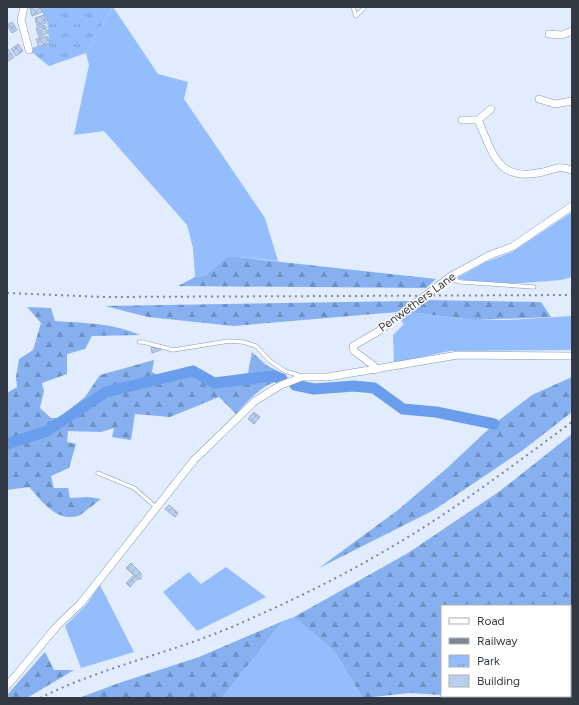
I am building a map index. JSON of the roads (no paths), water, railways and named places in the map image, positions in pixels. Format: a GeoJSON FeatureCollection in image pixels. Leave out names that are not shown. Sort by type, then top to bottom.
{"type":"FeatureCollection","features":[{"type":"Feature","properties":{"kind":"street"},"geometry":{"type":"LineString","coordinates":[[24,7],[21,20],[29,50]]}},
{"type":"Feature","properties":{"kind":"street"},"geometry":{"type":"LineString","coordinates":[[549,34],[562,35],[572,31]]}},
{"type":"Feature","properties":{"kind":"street"},"geometry":{"type":"LineString","coordinates":[[539,99],[555,104],[572,101]]}},
{"type":"Feature","properties":{"kind":"street"},"geometry":{"type":"LineString","coordinates":[[462,120],[478,120],[491,109]]}},
{"type":"Feature","properties":{"kind":"street"},"geometry":{"type":"LineString","coordinates":[[478,120],[491,152],[501,165],[513,174],[529,175],[562,166],[572,170]]}},
{"type":"Feature","properties":{"kind":"street","name":"Penwethers Lane"},"geometry":{"type":"LineString","coordinates":[[375,370],[373,365],[354,351],[353,346],[379,331],[451,276],[490,255],[512,246],[572,206]]}},
{"type":"Feature","properties":{"kind":"street"},"geometry":{"type":"LineString","coordinates":[[7,686],[57,626],[81,603],[194,460],[255,401],[281,385],[302,377],[328,377],[458,355],[572,356]]}},
{"type":"Feature","properties":{"kind":"lane"},"geometry":{"type":"LineString","coordinates":[[353,7],[356,16],[365,7]]}},
{"type":"Feature","properties":{"kind":"lane"},"geometry":{"type":"LineString","coordinates":[[451,276],[454,280],[461,282],[534,287]]}},
{"type":"Feature","properties":{"kind":"lane"},"geometry":{"type":"LineString","coordinates":[[139,342],[173,350],[229,341],[242,342],[256,346],[270,361],[285,371],[302,377]]}},
{"type":"Feature","properties":{"kind":"lane"},"geometry":{"type":"LineString","coordinates":[[98,473],[134,488],[157,508]]}},
{"type":"Feature","properties":{"kind":"waterway"},"geometry":{"type":"LineString","coordinates":[[7,444],[47,431],[106,392],[193,371],[214,383],[274,376],[282,379]]}},
{"type":"Feature","properties":{"kind":"waterway"},"geometry":{"type":"LineString","coordinates":[[295,385],[314,389],[354,386],[374,388],[403,409],[436,412],[494,424]]}},
{"type":"Feature","properties":{"kind":"railway"},"geometry":{"type":"LineString","coordinates":[[7,293],[104,297],[572,295]]}},
{"type":"Feature","properties":{"kind":"railway"},"geometry":{"type":"LineString","coordinates":[[40,698],[89,677],[241,623],[334,579],[412,535],[435,520],[482,488],[572,422]]}}]}
